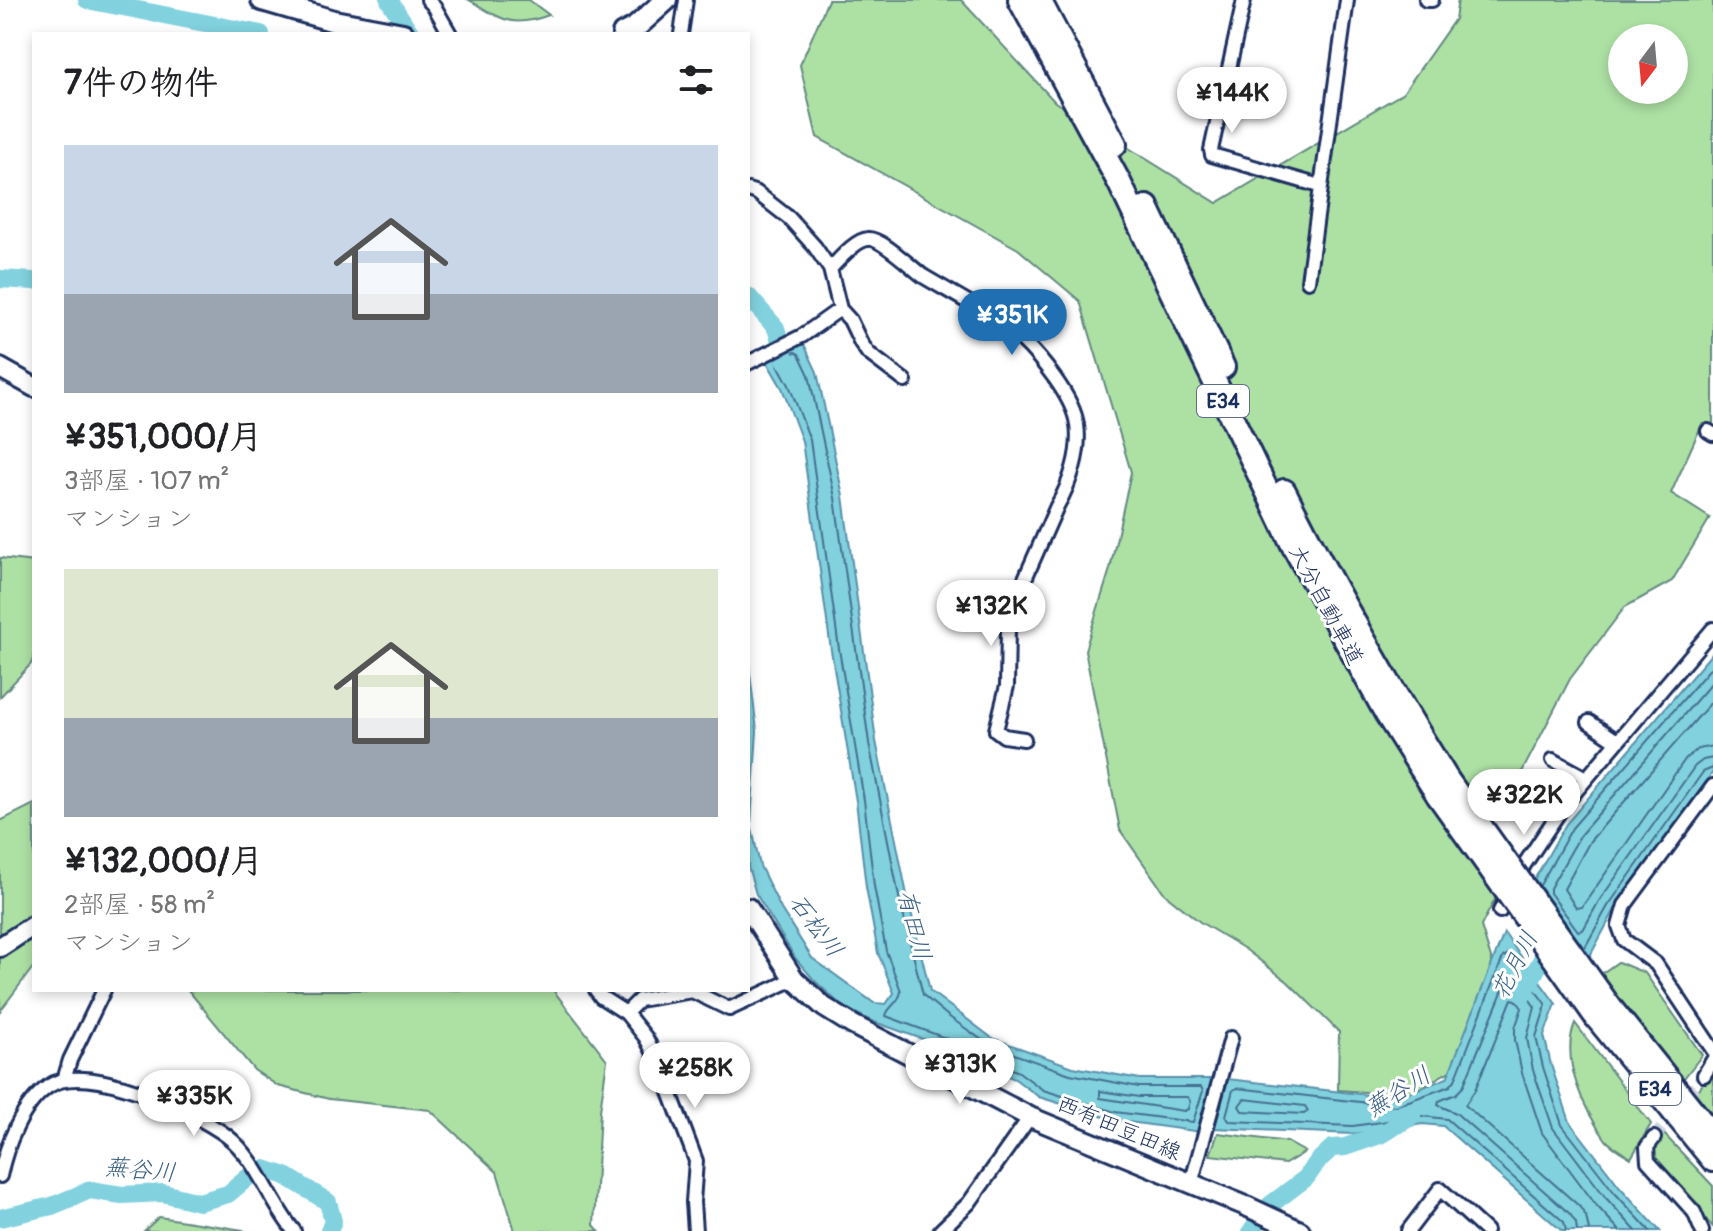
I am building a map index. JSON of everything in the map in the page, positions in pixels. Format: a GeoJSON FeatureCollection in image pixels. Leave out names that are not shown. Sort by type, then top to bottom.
{"type":"FeatureCollection","features":[{"type":"Feature","properties":{"kind":"highway","name":"大分自動車道"},"geometry":{"type":"LineString","coordinates":[[1020,0],[1119,182],[1293,545],[1386,713],[1713,1160]]}},
{"type":"Feature","properties":{"kind":"highway","name":"大分自動車道"},"geometry":{"type":"LineString","coordinates":[[1039,0],[1136,185],[1248,420],[1327,576],[1443,788]]}},
{"type":"Feature","properties":{"kind":"highway","name":"大分自動車道"},"geometry":{"type":"LineString","coordinates":[[1603,1012],[1713,1136]]}},
{"type":"Feature","properties":{"kind":"main road"},"geometry":{"type":"LineString","coordinates":[[627,32],[666,0]]}},
{"type":"Feature","properties":{"kind":"main road"},"geometry":{"type":"LineString","coordinates":[[270,3],[334,21],[392,32]]}},
{"type":"Feature","properties":{"kind":"main road"},"geometry":{"type":"LineString","coordinates":[[0,368],[32,386]]}},
{"type":"Feature","properties":{"kind":"main road","name":"西有田豆田線"},"geometry":{"type":"LineString","coordinates":[[750,911],[794,979],[824,1007],[853,1025],[1030,1117],[1294,1228]]}},
{"type":"Feature","properties":{"kind":"main road"},"geometry":{"type":"LineString","coordinates":[[0,947],[32,926]]}},
{"type":"Feature","properties":{"kind":"street"},"geometry":{"type":"LineString","coordinates":[[428,0],[449,32]]}},
{"type":"Feature","properties":{"kind":"street"},"geometry":{"type":"LineString","coordinates":[[681,32],[680,22],[686,0]]}},
{"type":"Feature","properties":{"kind":"street"},"geometry":{"type":"LineString","coordinates":[[1244,0],[1212,155],[1320,186]]}},
{"type":"Feature","properties":{"kind":"street"},"geometry":{"type":"LineString","coordinates":[[1308,281],[1347,0]]}},
{"type":"Feature","properties":{"kind":"street"},"geometry":{"type":"LineString","coordinates":[[750,191],[789,218],[815,247],[830,269],[840,309],[850,320],[868,353],[905,381]]}},
{"type":"Feature","properties":{"kind":"street"},"geometry":{"type":"LineString","coordinates":[[830,269],[858,244],[868,239],[877,241],[920,274],[1019,338],[1057,383],[1072,407],[1077,425],[1075,456],[1066,491],[1012,608],[1008,628],[1007,686],[996,730],[999,734],[1024,739]]}},
{"type":"Feature","properties":{"kind":"street"},"geometry":{"type":"LineString","coordinates":[[750,362],[802,336],[840,309]]}},
{"type":"Feature","properties":{"kind":"street"},"geometry":{"type":"LineString","coordinates":[[1500,911],[1524,865],[1564,805],[1713,629]]}},
{"type":"Feature","properties":{"kind":"street"},"geometry":{"type":"LineString","coordinates":[[1589,722],[1617,741]]}},
{"type":"Feature","properties":{"kind":"street"},"geometry":{"type":"LineString","coordinates":[[1553,760],[1586,778]]}},
{"type":"Feature","properties":{"kind":"street"},"geometry":{"type":"LineString","coordinates":[[1713,786],[1625,905],[1619,926],[1624,940],[1656,964],[1666,976],[1713,1050]]}},
{"type":"Feature","properties":{"kind":"street"},"geometry":{"type":"LineString","coordinates":[[1496,834],[1524,865]]}},
{"type":"Feature","properties":{"kind":"street"},"geometry":{"type":"LineString","coordinates":[[694,992],[729,1009],[794,979]]}},
{"type":"Feature","properties":{"kind":"street"},"geometry":{"type":"LineString","coordinates":[[64,1080],[70,1060],[103,992]]}},
{"type":"Feature","properties":{"kind":"street"},"geometry":{"type":"LineString","coordinates":[[597,992],[626,1013],[646,1038],[659,1063],[696,1161],[693,1202],[695,1231]]}},
{"type":"Feature","properties":{"kind":"street"},"geometry":{"type":"LineString","coordinates":[[626,1013],[639,1000],[686,992]]}},
{"type":"Feature","properties":{"kind":"street"},"geometry":{"type":"LineString","coordinates":[[1191,1184],[1231,1038]]}},
{"type":"Feature","properties":{"kind":"street"},"geometry":{"type":"LineString","coordinates":[[1704,1075],[1713,1060]]}},
{"type":"Feature","properties":{"kind":"street"},"geometry":{"type":"LineString","coordinates":[[0,1176],[4,1157],[33,1102],[50,1085],[81,1079],[112,1084],[158,1097],[227,1136],[247,1156],[294,1231]]}},
{"type":"Feature","properties":{"kind":"street"},"geometry":{"type":"LineString","coordinates":[[940,1231],[969,1203],[1030,1117]]}},
{"type":"Feature","properties":{"kind":"street"},"geometry":{"type":"LineString","coordinates":[[1654,1138],[1647,1147],[1648,1161],[1694,1212],[1702,1231]]}},
{"type":"Feature","properties":{"kind":"street"},"geometry":{"type":"LineString","coordinates":[[1408,1231],[1440,1189],[1486,1231]]}},
{"type":"Feature","properties":{"kind":"green space"},"geometry":{"type":"Polygon","coordinates":[[[469,0],[529,0],[549,15],[525,21],[507,20],[469,0]]]}},
{"type":"Feature","properties":{"kind":"green space"},"geometry":{"type":"Polygon","coordinates":[[[828,0],[961,0],[1055,102],[1217,203],[1403,93],[1455,19],[1458,0],[1713,0],[1713,430],[1702,424],[1671,493],[1710,518],[1672,581],[1625,607],[1570,679],[1522,772],[1482,821],[1513,865],[1481,926],[1498,981],[1464,1063],[1407,1095],[1338,1090],[1339,1032],[1288,982],[1245,949],[1200,922],[1165,894],[1120,830],[1085,650],[1110,569],[1131,472],[1080,301],[1018,249],[817,137],[800,65],[828,0]]]}},
{"type":"Feature","properties":{"kind":"green space"},"geometry":{"type":"Polygon","coordinates":[[[0,558],[32,562],[32,662],[0,697],[0,558]]]}},
{"type":"Feature","properties":{"kind":"green space"},"geometry":{"type":"Polygon","coordinates":[[[32,805],[32,969],[0,1011],[0,821],[32,805]]]}},
{"type":"Feature","properties":{"kind":"green space"},"geometry":{"type":"Polygon","coordinates":[[[1618,962],[1645,973],[1702,1055],[1674,1091],[1589,988],[1601,974],[1618,962]]]}},
{"type":"Feature","properties":{"kind":"green space"},"geometry":{"type":"Polygon","coordinates":[[[190,992],[555,992],[607,1060],[600,1111],[594,1225],[599,1231],[515,1231],[497,1172],[430,1110],[329,1099],[278,1086],[254,1070],[190,992]]]}},
{"type":"Feature","properties":{"kind":"green space"},"geometry":{"type":"Polygon","coordinates":[[[1575,1023],[1651,1124],[1631,1158],[1606,1140],[1583,1100],[1570,1053],[1575,1023]]]}},
{"type":"Feature","properties":{"kind":"green space"},"geometry":{"type":"Polygon","coordinates":[[[1709,1076],[1713,1076],[1713,1134],[1687,1105],[1709,1076]]]}},
{"type":"Feature","properties":{"kind":"green space"},"geometry":{"type":"Polygon","coordinates":[[[1218,1133],[1287,1142],[1305,1152],[1285,1164],[1210,1155],[1218,1133]]]}},
{"type":"Feature","properties":{"kind":"green space"},"geometry":{"type":"Polygon","coordinates":[[[1663,1133],[1713,1186],[1713,1227],[1652,1161],[1652,1147],[1663,1133]]]}},
{"type":"Feature","properties":{"kind":"green space"},"geometry":{"type":"Polygon","coordinates":[[[159,1217],[243,1230],[244,1231],[144,1231],[159,1217]]]}},
{"type":"Feature","properties":{"kind":"water"},"geometry":{"type":"Polygon","coordinates":[[[802,340],[817,372],[843,496],[876,741],[930,991],[992,1038],[1073,1067],[1140,1079],[1215,1079],[1201,1132],[1114,1120],[1039,1097],[1015,1079],[953,1050],[869,1020],[842,1006],[796,959],[756,894],[750,874],[750,673],[757,731],[751,824],[760,866],[781,909],[812,958],[874,1003],[886,1004],[894,993],[878,953],[866,887],[802,441],[782,388],[764,357],[802,340]]]}},
{"type":"Feature","properties":{"kind":"water"},"geometry":{"type":"Polygon","coordinates":[[[1713,652],[1713,772],[1614,911],[1583,969],[1527,892],[1566,824],[1713,652]]]}},
{"type":"Feature","properties":{"kind":"water"},"geometry":{"type":"Polygon","coordinates":[[[1504,933],[1556,1004],[1544,1035],[1570,1122],[1620,1187],[1660,1231],[1562,1231],[1443,1126],[1423,1124],[1353,1134],[1214,1128],[1228,1079],[1395,1098],[1447,1078],[1504,933]]]}},
{"type":"Feature","properties":{"kind":"waterway","name":"有田川"},"geometry":{"type":"LineString","coordinates":[[87,0],[251,32]]}},
{"type":"Feature","properties":{"kind":"waterway"},"geometry":{"type":"LineString","coordinates":[[389,0],[410,32]]}},
{"type":"Feature","properties":{"kind":"waterway","name":"石松川"},"geometry":{"type":"LineString","coordinates":[[0,279],[32,281]]}},
{"type":"Feature","properties":{"kind":"waterway","name":"有田川"},"geometry":{"type":"LineString","coordinates":[[750,298],[776,328],[786,361]]}},
{"type":"Feature","properties":{"kind":"waterway","name":"花月川"},"geometry":{"type":"LineString","coordinates":[[1524,993],[1553,938]]}},
{"type":"Feature","properties":{"kind":"waterway","name":"蕪谷川"},"geometry":{"type":"LineString","coordinates":[[1251,1231],[1270,1205],[1306,1178],[1332,1148],[1345,1147],[1380,1135],[1413,1116]]}},
{"type":"Feature","properties":{"kind":"waterway","name":"蕪谷川"},"geometry":{"type":"LineString","coordinates":[[0,1218],[52,1206],[90,1190],[122,1195],[163,1193],[199,1202],[228,1194],[252,1174],[265,1169],[286,1176],[328,1202],[333,1221],[329,1231]]}},
{"type":"Feature","properties":{"kind":"tunnel"},"geometry":{"type":"LineString","coordinates":[[1654,1138],[1704,1075]]}}]}
